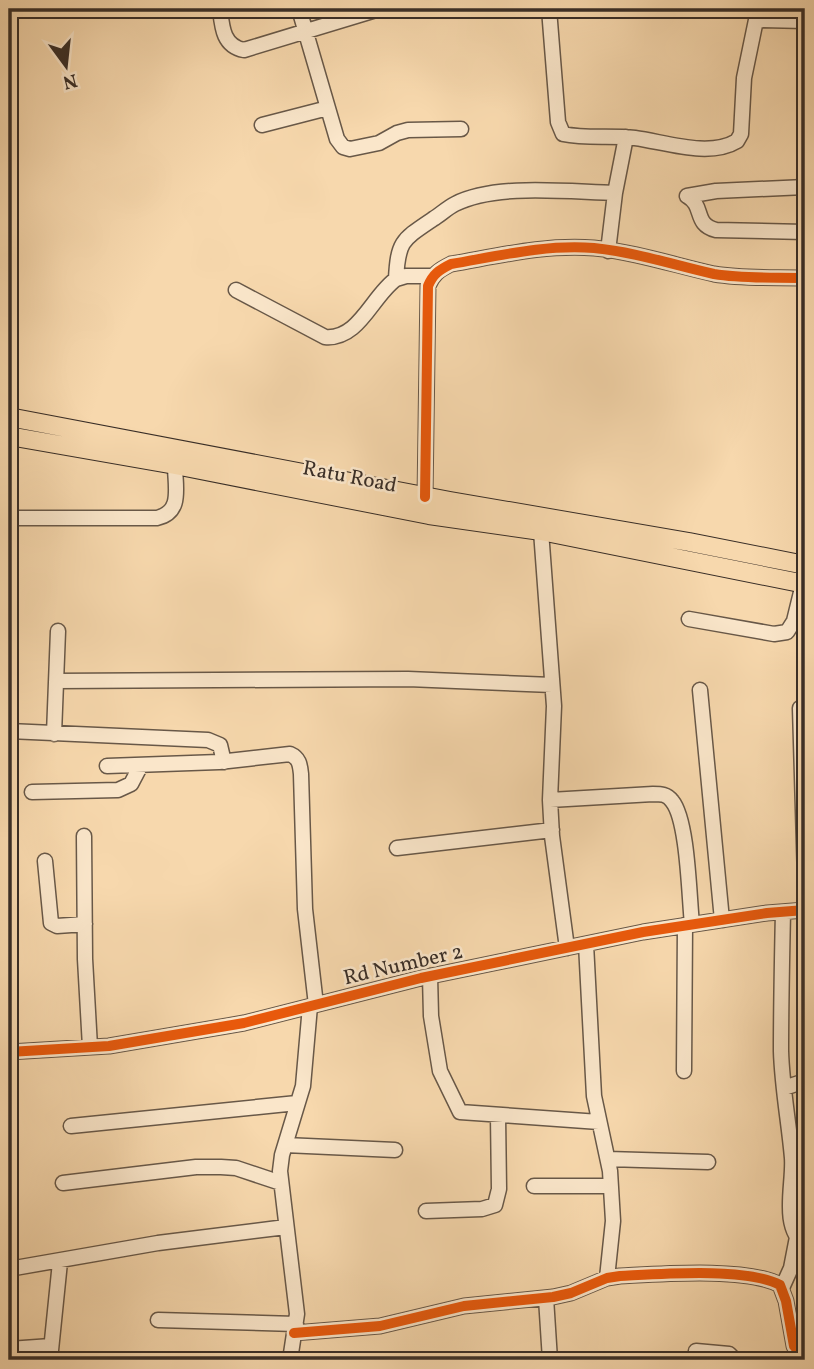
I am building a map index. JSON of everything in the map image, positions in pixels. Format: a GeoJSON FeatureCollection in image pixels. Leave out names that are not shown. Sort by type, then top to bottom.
{"type":"FeatureCollection","features":[{"type":"Feature","properties":{"kind":"main road","name":"Ratu Road"},"geometry":{"type":"LineString","coordinates":[[9,417],[425,497],[805,565]]}},
{"type":"Feature","properties":{"kind":"main road","name":"Ratu Road"},"geometry":{"type":"LineString","coordinates":[[9,436],[175,465],[429,515],[541,531],[804,584]]}},
{"type":"Feature","properties":{"kind":"street"},"geometry":{"type":"LineString","coordinates":[[220,9],[225,35],[234,48],[244,50],[379,9]]}},
{"type":"Feature","properties":{"kind":"street"},"geometry":{"type":"LineString","coordinates":[[299,9],[328,108],[343,148],[379,143],[408,130],[461,129]]}},
{"type":"Feature","properties":{"kind":"street"},"geometry":{"type":"LineString","coordinates":[[550,9],[560,129],[563,134],[626,137],[684,147],[721,147],[737,141],[741,134],[744,78],[756,14],[805,21]]}},
{"type":"Feature","properties":{"kind":"street"},"geometry":{"type":"LineString","coordinates":[[262,125],[328,108]]}},
{"type":"Feature","properties":{"kind":"street"},"geometry":{"type":"LineString","coordinates":[[608,251],[615,193],[626,137]]}},
{"type":"Feature","properties":{"kind":"street"},"geometry":{"type":"LineString","coordinates":[[805,187],[716,191],[687,196],[697,205],[701,221],[706,227],[716,230],[805,232]]}},
{"type":"Feature","properties":{"kind":"street"},"geometry":{"type":"LineString","coordinates":[[396,279],[397,259],[405,238],[454,204],[486,194],[509,191],[615,193]]}},
{"type":"Feature","properties":{"kind":"street"},"geometry":{"type":"LineString","coordinates":[[425,497],[428,286],[432,276],[440,269],[451,264],[523,251],[574,247],[654,258],[716,274],[805,278]]}},
{"type":"Feature","properties":{"kind":"street"},"geometry":{"type":"LineString","coordinates":[[236,290],[325,337],[334,338],[351,330],[389,283],[405,276],[432,276]]}},
{"type":"Feature","properties":{"kind":"street"},"geometry":{"type":"LineString","coordinates":[[9,518],[166,516],[172,512],[175,503],[175,465]]}},
{"type":"Feature","properties":{"kind":"street"},"geometry":{"type":"LineString","coordinates":[[541,531],[554,729],[550,800],[567,948]]}},
{"type":"Feature","properties":{"kind":"street"},"geometry":{"type":"LineString","coordinates":[[689,619],[774,634],[787,632],[794,621],[804,584]]}},
{"type":"Feature","properties":{"kind":"street"},"geometry":{"type":"LineString","coordinates":[[54,734],[58,631]]}},
{"type":"Feature","properties":{"kind":"street"},"geometry":{"type":"LineString","coordinates":[[56,681],[408,678],[552,685]]}},
{"type":"Feature","properties":{"kind":"street"},"geometry":{"type":"LineString","coordinates":[[700,690],[722,920]]}},
{"type":"Feature","properties":{"kind":"street"},"geometry":{"type":"LineString","coordinates":[[800,708],[805,880]]}},
{"type":"Feature","properties":{"kind":"street"},"geometry":{"type":"LineString","coordinates":[[9,731],[208,740],[220,745],[224,762]]}},
{"type":"Feature","properties":{"kind":"street"},"geometry":{"type":"LineString","coordinates":[[107,766],[224,762],[290,754],[300,762],[304,909],[313,1006],[303,1086],[280,1171],[295,1285],[295,1328],[290,1360]]}},
{"type":"Feature","properties":{"kind":"street"},"geometry":{"type":"LineString","coordinates":[[32,792],[118,790],[131,785],[141,765]]}},
{"type":"Feature","properties":{"kind":"street"},"geometry":{"type":"LineString","coordinates":[[550,800],[653,793],[666,795],[673,802],[682,829],[689,925],[684,1071]]}},
{"type":"Feature","properties":{"kind":"street"},"geometry":{"type":"LineString","coordinates":[[397,848],[552,830]]}},
{"type":"Feature","properties":{"kind":"street"},"geometry":{"type":"LineString","coordinates":[[84,836],[90,1047]]}},
{"type":"Feature","properties":{"kind":"street"},"geometry":{"type":"LineString","coordinates":[[45,861],[51,923],[57,926],[85,925]]}},
{"type":"Feature","properties":{"kind":"street","name":"Rd Number 2"},"geometry":{"type":"LineString","coordinates":[[9,1052],[90,1047],[244,1024],[430,976],[586,944],[689,925],[805,910]]}},
{"type":"Feature","properties":{"kind":"street"},"geometry":{"type":"LineString","coordinates":[[782,1288],[801,1241],[789,1208],[792,1158],[782,1053],[783,912]]}},
{"type":"Feature","properties":{"kind":"street"},"geometry":{"type":"LineString","coordinates":[[586,944],[594,1096],[611,1186],[613,1221],[607,1278]]}},
{"type":"Feature","properties":{"kind":"street"},"geometry":{"type":"LineString","coordinates":[[430,976],[431,1016],[440,1071],[460,1112],[599,1122]]}},
{"type":"Feature","properties":{"kind":"street"},"geometry":{"type":"LineString","coordinates":[[784,1088],[805,1081]]}},
{"type":"Feature","properties":{"kind":"street"},"geometry":{"type":"LineString","coordinates":[[71,1126],[297,1103]]}},
{"type":"Feature","properties":{"kind":"street"},"geometry":{"type":"LineString","coordinates":[[426,1211],[482,1209],[495,1205],[499,1189],[498,1116]]}},
{"type":"Feature","properties":{"kind":"street"},"geometry":{"type":"LineString","coordinates":[[285,1145],[395,1150]]}},
{"type":"Feature","properties":{"kind":"street"},"geometry":{"type":"LineString","coordinates":[[608,1159],[708,1162]]}},
{"type":"Feature","properties":{"kind":"street"},"geometry":{"type":"LineString","coordinates":[[63,1183],[196,1167],[236,1168],[281,1182]]}},
{"type":"Feature","properties":{"kind":"street"},"geometry":{"type":"LineString","coordinates":[[534,1186],[611,1186]]}},
{"type":"Feature","properties":{"kind":"street"},"geometry":{"type":"LineString","coordinates":[[9,1269],[158,1243],[286,1227]]}},
{"type":"Feature","properties":{"kind":"street"},"geometry":{"type":"LineString","coordinates":[[9,1349],[51,1353],[60,1262]]}},
{"type":"Feature","properties":{"kind":"street"},"geometry":{"type":"LineString","coordinates":[[158,1320],[295,1328],[380,1326],[464,1306],[571,1293],[607,1278],[720,1275],[773,1281],[782,1288],[797,1355]]}},
{"type":"Feature","properties":{"kind":"street"},"geometry":{"type":"LineString","coordinates":[[546,1298],[551,1360]]}},
{"type":"Feature","properties":{"kind":"street"},"geometry":{"type":"LineString","coordinates":[[696,1351],[729,1354],[735,1360]]}},
{"type":"Feature","properties":{"kind":"cycle path"},"geometry":{"type":"LineString","coordinates":[[425,497],[428,286],[434,275],[443,268],[451,264],[522,251],[576,247],[624,252],[725,276],[805,278]]}},
{"type":"Feature","properties":{"kind":"cycle path"},"geometry":{"type":"LineString","coordinates":[[9,1052],[109,1046],[244,1023],[421,978],[643,932],[767,913],[805,910]]}},
{"type":"Feature","properties":{"kind":"cycle path"},"geometry":{"type":"LineString","coordinates":[[294,1333],[380,1326],[464,1306],[553,1297],[620,1276],[725,1274],[765,1279],[780,1285],[786,1301],[794,1346],[805,1354]]}}]}
